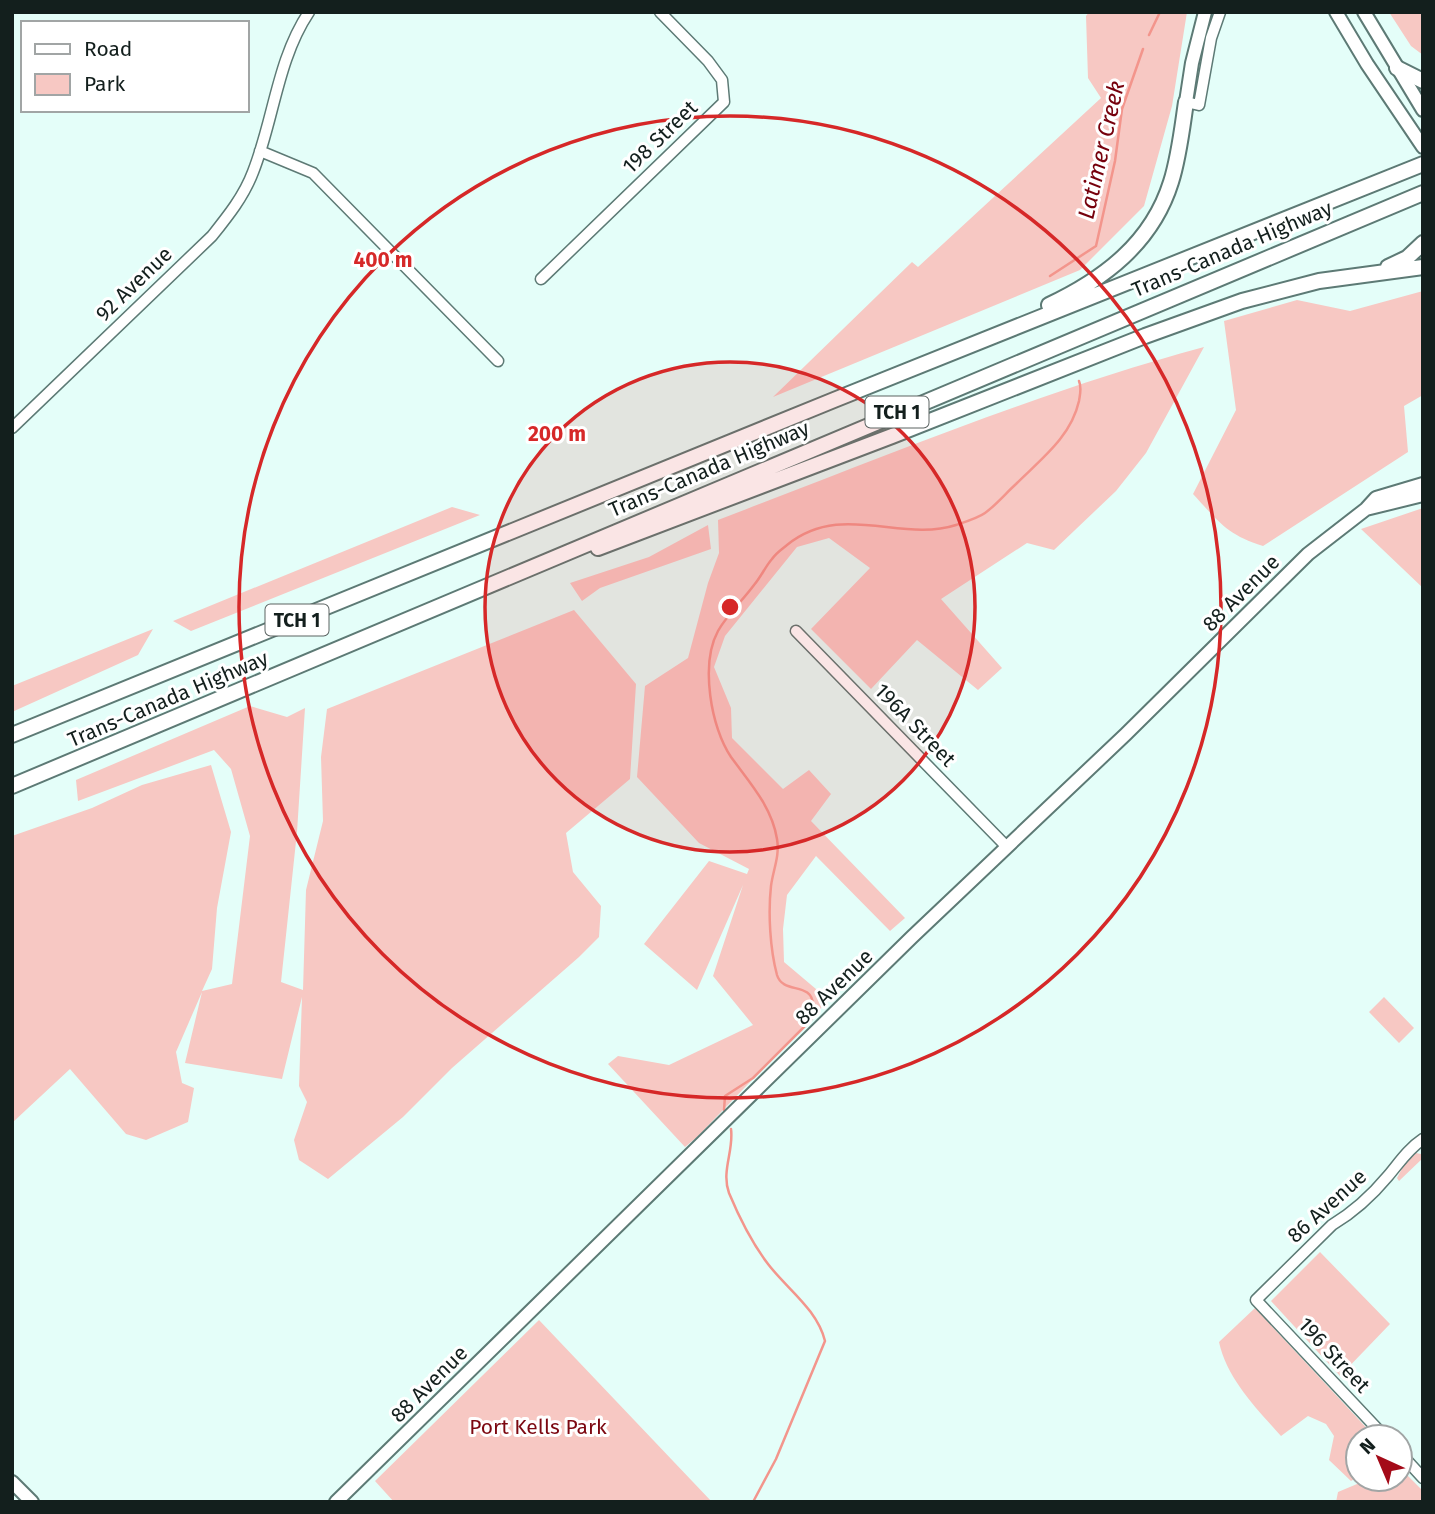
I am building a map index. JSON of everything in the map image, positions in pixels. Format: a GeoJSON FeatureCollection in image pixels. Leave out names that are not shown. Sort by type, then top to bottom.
{"type":"FeatureCollection","features":[{"type":"Feature","properties":{"kind":"highway"},"geometry":{"type":"LineString","coordinates":[[1398,68],[1423,81]]}},
{"type":"Feature","properties":{"kind":"highway"},"geometry":{"type":"LineString","coordinates":[[918,366],[1076,293],[1119,262],[1148,230],[1167,194],[1192,104]]}},
{"type":"Feature","properties":{"kind":"highway","name":"Trans-Canada Highway"},"geometry":{"type":"LineString","coordinates":[[12,736],[918,366],[1423,164]]}},
{"type":"Feature","properties":{"kind":"highway","name":"Trans-Canada Highway"},"geometry":{"type":"LineString","coordinates":[[12,786],[1423,193]]}},
{"type":"Feature","properties":{"kind":"highway"},"geometry":{"type":"LineString","coordinates":[[1370,273],[1397,264],[1423,243]]}},
{"type":"Feature","properties":{"kind":"highway"},"geometry":{"type":"LineString","coordinates":[[504,580],[638,534],[1203,315],[1274,292],[1319,281],[1423,267]]}},
{"type":"Feature","properties":{"kind":"main road"},"geometry":{"type":"LineString","coordinates":[[1192,104],[1192,63],[1205,12]]}},
{"type":"Feature","properties":{"kind":"main road"},"geometry":{"type":"LineString","coordinates":[[1336,12],[1421,144]]}},
{"type":"Feature","properties":{"kind":"main road"},"geometry":{"type":"LineString","coordinates":[[1364,12],[1423,110]]}},
{"type":"Feature","properties":{"kind":"main road"},"geometry":{"type":"LineString","coordinates":[[1366,509],[1376,498],[1423,484]]}},
{"type":"Feature","properties":{"kind":"main road"},"geometry":{"type":"LineString","coordinates":[[1366,509],[1423,495]]}},
{"type":"Feature","properties":{"kind":"main road","name":"88 Avenue"},"geometry":{"type":"LineString","coordinates":[[336,1502],[1308,554],[1366,509]]}},
{"type":"Feature","properties":{"kind":"main road"},"geometry":{"type":"LineString","coordinates":[[12,1482],[32,1502]]}},
{"type":"Feature","properties":{"kind":"street","name":"92 Avenue"},"geometry":{"type":"LineString","coordinates":[[12,428],[212,236],[242,195],[260,151],[288,53],[309,12]]}},
{"type":"Feature","properties":{"kind":"street","name":"198 Street"},"geometry":{"type":"LineString","coordinates":[[541,279],[724,102],[722,80],[708,61],[660,12]]}},
{"type":"Feature","properties":{"kind":"street"},"geometry":{"type":"LineString","coordinates":[[1192,104],[1220,12]]}},
{"type":"Feature","properties":{"kind":"street"},"geometry":{"type":"LineString","coordinates":[[260,151],[313,173],[498,361]]}},
{"type":"Feature","properties":{"kind":"street","name":"196A Street"},"geometry":{"type":"LineString","coordinates":[[796,631],[1006,846]]}},
{"type":"Feature","properties":{"kind":"street","name":"86 Avenue"},"geometry":{"type":"LineString","coordinates":[[1256,1300],[1332,1225],[1345,1217],[1388,1177],[1398,1162],[1423,1139]]}},
{"type":"Feature","properties":{"kind":"street","name":"196 Street"},"geometry":{"type":"LineString","coordinates":[[1256,1300],[1372,1423]]}},
{"type":"Feature","properties":{"kind":"green space"},"geometry":{"type":"Polygon","coordinates":[[[1089,12],[1187,12],[1172,106],[1144,206],[1080,270],[773,397],[912,262],[918,267],[1101,98],[1088,78],[1086,16],[1089,12]]]}},
{"type":"Feature","properties":{"kind":"green space"},"geometry":{"type":"Polygon","coordinates":[[[1389,12],[1423,12],[1423,55],[1411,46],[1389,12]]]}},
{"type":"Feature","properties":{"kind":"green space"},"geometry":{"type":"Polygon","coordinates":[[[1423,291],[1423,395],[1404,406],[1408,452],[1263,546],[1240,537],[1224,526],[1193,494],[1236,410],[1224,321],[1297,300],[1350,311],[1423,291]]]}},
{"type":"Feature","properties":{"kind":"green space"},"geometry":{"type":"Polygon","coordinates":[[[1204,347],[1146,453],[1116,491],[1054,550],[1027,543],[941,599],[1002,668],[978,690],[917,640],[871,689],[811,629],[870,568],[829,538],[797,547],[725,636],[714,667],[731,708],[732,738],[783,789],[809,770],[831,794],[811,821],[905,918],[890,931],[816,856],[787,895],[783,929],[784,962],[829,1000],[685,1147],[608,1064],[618,1056],[669,1065],[753,1025],[713,976],[743,885],[697,990],[644,944],[709,861],[747,874],[749,869],[699,843],[637,777],[645,686],[688,658],[719,553],[718,520],[1019,405],[1204,347]]]}},
{"type":"Feature","properties":{"kind":"green space"},"geometry":{"type":"Polygon","coordinates":[[[452,507],[480,515],[191,631],[173,621],[452,507]]]}},
{"type":"Feature","properties":{"kind":"green space"},"geometry":{"type":"Polygon","coordinates":[[[1423,508],[1423,588],[1361,529],[1423,508]]]}},
{"type":"Feature","properties":{"kind":"green space"},"geometry":{"type":"Polygon","coordinates":[[[708,525],[711,549],[600,588],[582,601],[570,583],[649,557],[708,525]]]}},
{"type":"Feature","properties":{"kind":"green space"},"geometry":{"type":"Polygon","coordinates":[[[574,610],[636,684],[630,779],[566,833],[573,872],[601,906],[599,937],[579,957],[452,1068],[403,1117],[328,1179],[299,1160],[294,1140],[307,1102],[299,1086],[302,997],[282,1079],[185,1063],[202,992],[176,1052],[182,1083],[194,1088],[188,1122],[146,1140],[126,1134],[70,1069],[12,1123],[12,836],[92,808],[142,785],[211,765],[231,832],[217,908],[212,969],[202,991],[232,984],[250,836],[231,769],[214,750],[78,801],[76,780],[250,706],[287,717],[305,708],[297,832],[281,982],[303,990],[306,890],[323,821],[321,757],[327,709],[574,610]]]}},
{"type":"Feature","properties":{"kind":"green space"},"geometry":{"type":"Polygon","coordinates":[[[153,629],[138,655],[12,712],[12,686],[153,629]]]}},
{"type":"Feature","properties":{"kind":"green space"},"geometry":{"type":"Polygon","coordinates":[[[1384,997],[1414,1028],[1399,1043],[1369,1012],[1384,997]]]}},
{"type":"Feature","properties":{"kind":"green space"},"geometry":{"type":"Polygon","coordinates":[[[1416,1153],[1423,1158],[1399,1181],[1397,1178],[1405,1163],[1416,1153]]]}},
{"type":"Feature","properties":{"kind":"green space"},"geometry":{"type":"Polygon","coordinates":[[[1320,1252],[1390,1324],[1340,1376],[1271,1301],[1320,1252]]]}},
{"type":"Feature","properties":{"kind":"green space"},"geometry":{"type":"Polygon","coordinates":[[[1255,1308],[1362,1423],[1344,1423],[1344,1474],[1329,1460],[1334,1436],[1326,1424],[1308,1416],[1281,1436],[1236,1381],[1219,1342],[1255,1308]]]}},
{"type":"Feature","properties":{"kind":"green space","name":"Port Kells Park"},"geometry":{"type":"Polygon","coordinates":[[[539,1320],[712,1502],[394,1502],[375,1481],[539,1320]]]}},
{"type":"Feature","properties":{"kind":"green space"},"geometry":{"type":"Polygon","coordinates":[[[1414,1482],[1423,1491],[1423,1502],[1336,1502],[1338,1492],[1344,1489],[1344,1493],[1414,1493],[1414,1482]]]}},
{"type":"Feature","properties":{"kind":"waterway","name":"Latimer Creek"},"geometry":{"type":"LineString","coordinates":[[1149,35],[1160,12]]}},
{"type":"Feature","properties":{"kind":"waterway","name":"Latimer Creek"},"geometry":{"type":"LineString","coordinates":[[1050,276],[1096,246],[1115,161],[1122,109],[1143,49]]}},
{"type":"Feature","properties":{"kind":"waterway","name":"Latimer Creek"},"geometry":{"type":"LineString","coordinates":[[724,1110],[725,1096],[753,1078],[811,1020],[814,1011],[808,993],[785,985],[777,975],[771,943],[770,908],[778,851],[777,839],[765,806],[724,745],[713,713],[710,661],[718,631],[775,555],[808,532],[828,526],[850,524],[914,530],[935,529],[956,525],[985,513],[1045,456],[1062,436],[1075,414],[1081,389],[1079,381]]}},
{"type":"Feature","properties":{"kind":"waterway","name":"Latimer Creek"},"geometry":{"type":"LineString","coordinates":[[731,1129],[726,1177],[729,1193],[746,1230],[762,1256],[808,1309],[825,1341],[776,1459],[753,1502]]}}]}
